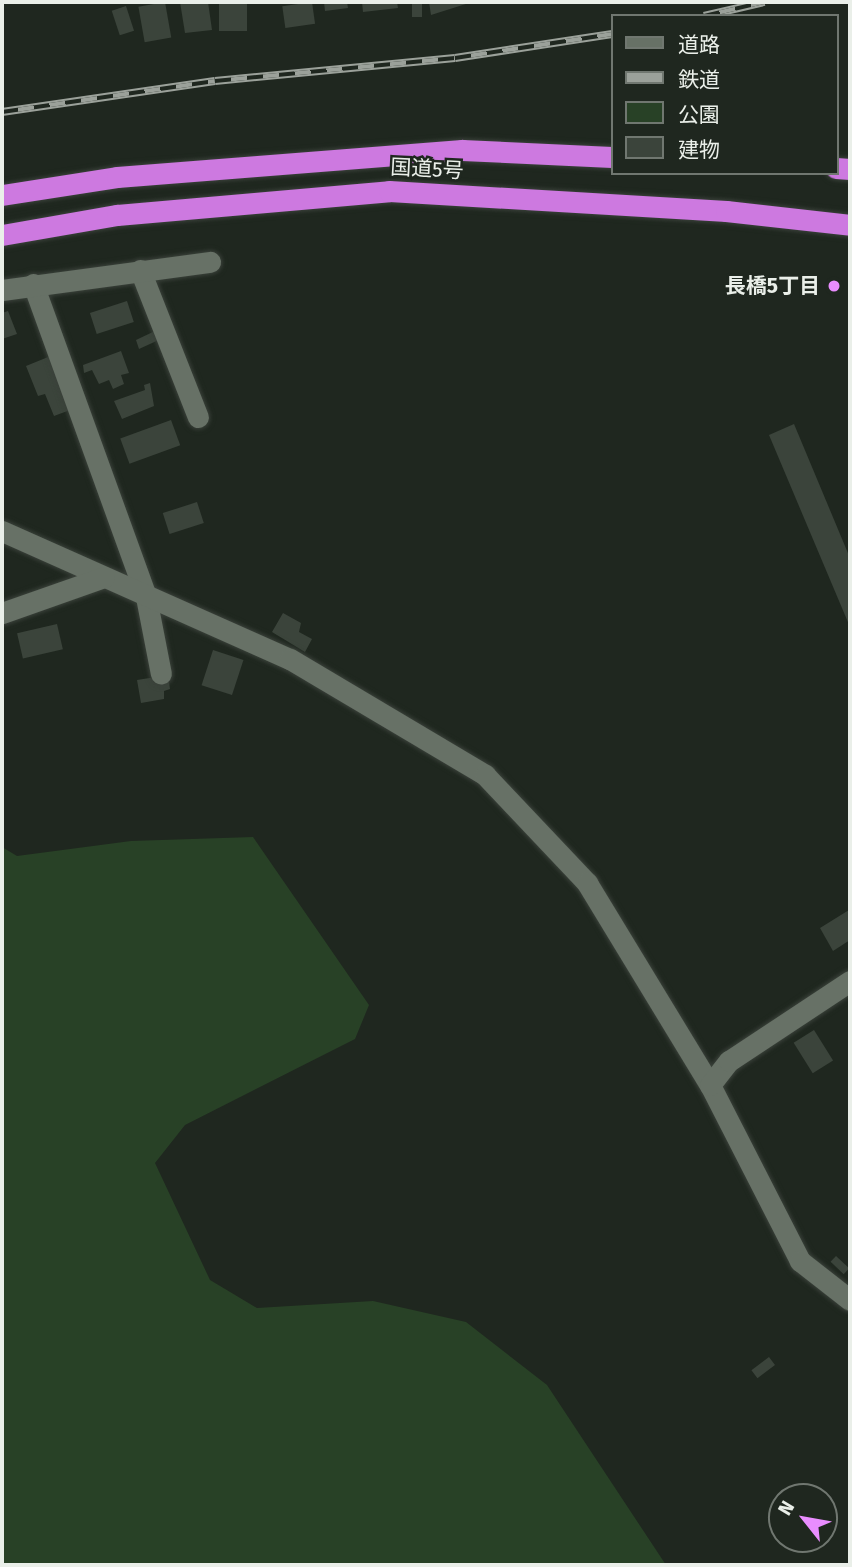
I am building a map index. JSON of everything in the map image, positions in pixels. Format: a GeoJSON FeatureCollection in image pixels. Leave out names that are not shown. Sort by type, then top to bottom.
{"type":"FeatureCollection","features":[{"type":"Feature","properties":{"kind":"highway","name":"国道5号"},"geometry":{"type":"LineString","coordinates":[[2,195],[117,177],[462,150],[610,157]]}},
{"type":"Feature","properties":{"kind":"highway","name":"国道5号"},"geometry":{"type":"LineString","coordinates":[[2,235],[117,215],[389,191],[726,211],[850,225]]}},
{"type":"Feature","properties":{"kind":"street"},"geometry":{"type":"LineString","coordinates":[[2,290],[209,262]]}},
{"type":"Feature","properties":{"kind":"street"},"geometry":{"type":"LineString","coordinates":[[140,270],[198,417]]}},
{"type":"Feature","properties":{"kind":"street"},"geometry":{"type":"LineString","coordinates":[[33,284],[146,597],[161,674]]}},
{"type":"Feature","properties":{"kind":"street"},"geometry":{"type":"LineString","coordinates":[[2,531],[290,659],[485,775],[587,883],[710,1086],[800,1261],[850,1300]]}},
{"type":"Feature","properties":{"kind":"street"},"geometry":{"type":"LineString","coordinates":[[2,613],[104,577]]}},
{"type":"Feature","properties":{"kind":"street"},"geometry":{"type":"LineString","coordinates":[[710,1086],[729,1061],[850,981]]}},
{"type":"Feature","properties":{"kind":"green space"},"geometry":{"type":"Polygon","coordinates":[[[253,837],[369,1005],[355,1039],[185,1125],[155,1163],[210,1280],[257,1308],[373,1301],[466,1322],[547,1385],[666,1565],[2,1565],[2,847],[17,856],[131,841],[253,837]]]}},
{"type":"Feature","properties":{"kind":"building"},"geometry":{"type":"Polygon","coordinates":[[[165,2],[171,37],[145,42],[138,7],[165,2]]]}},
{"type":"Feature","properties":{"kind":"building"},"geometry":{"type":"Polygon","coordinates":[[[180,2],[208,2],[212,30],[185,33],[180,2]]]}},
{"type":"Feature","properties":{"kind":"building"},"geometry":{"type":"Polygon","coordinates":[[[219,2],[247,2],[247,31],[219,31],[219,2]]]}},
{"type":"Feature","properties":{"kind":"building"},"geometry":{"type":"Polygon","coordinates":[[[312,2],[315,24],[285,28],[282,6],[312,2]]]}},
{"type":"Feature","properties":{"kind":"building"},"geometry":{"type":"Polygon","coordinates":[[[324,2],[347,2],[348,8],[325,11],[324,2]]]}},
{"type":"Feature","properties":{"kind":"building"},"geometry":{"type":"Polygon","coordinates":[[[362,2],[397,2],[398,8],[363,12],[362,2]]]}},
{"type":"Feature","properties":{"kind":"building"},"geometry":{"type":"Polygon","coordinates":[[[412,2],[422,2],[422,17],[412,17],[412,2]]]}},
{"type":"Feature","properties":{"kind":"building"},"geometry":{"type":"Polygon","coordinates":[[[429,2],[468,2],[469,3],[431,15],[429,2]]]}},
{"type":"Feature","properties":{"kind":"building"},"geometry":{"type":"Polygon","coordinates":[[[126,6],[134,31],[120,35],[112,11],[126,6]]]}},
{"type":"Feature","properties":{"kind":"building"},"geometry":{"type":"Polygon","coordinates":[[[127,301],[134,322],[97,334],[90,313],[127,301]]]}},
{"type":"Feature","properties":{"kind":"building"},"geometry":{"type":"Polygon","coordinates":[[[8,311],[17,334],[2,339],[2,313],[8,311]]]}},
{"type":"Feature","properties":{"kind":"building"},"geometry":{"type":"Polygon","coordinates":[[[157,330],[163,338],[139,349],[136,340],[157,330]]]}},
{"type":"Feature","properties":{"kind":"building"},"geometry":{"type":"Polygon","coordinates":[[[121,351],[129,373],[121,375],[124,384],[113,389],[109,380],[99,384],[92,370],[84,373],[83,365],[121,351]]]}},
{"type":"Feature","properties":{"kind":"building"},"geometry":{"type":"Polygon","coordinates":[[[53,355],[86,404],[54,416],[45,394],[38,396],[26,366],[53,355]]]}},
{"type":"Feature","properties":{"kind":"building"},"geometry":{"type":"Polygon","coordinates":[[[150,383],[154,406],[122,419],[114,401],[145,390],[144,385],[150,383]]]}},
{"type":"Feature","properties":{"kind":"building"},"geometry":{"type":"Polygon","coordinates":[[[171,420],[180,445],[129,464],[120,438],[171,420]]]}},
{"type":"Feature","properties":{"kind":"building"},"geometry":{"type":"Polygon","coordinates":[[[794,424],[850,558],[850,627],[769,435],[794,424]]]}},
{"type":"Feature","properties":{"kind":"building"},"geometry":{"type":"Polygon","coordinates":[[[197,502],[204,523],[170,534],[163,513],[197,502]]]}},
{"type":"Feature","properties":{"kind":"building"},"geometry":{"type":"Polygon","coordinates":[[[283,613],[301,623],[299,632],[312,639],[305,652],[272,632],[283,613]]]}},
{"type":"Feature","properties":{"kind":"building"},"geometry":{"type":"Polygon","coordinates":[[[57,624],[63,649],[23,659],[17,633],[57,624]]]}},
{"type":"Feature","properties":{"kind":"building"},"geometry":{"type":"Polygon","coordinates":[[[213,650],[243,660],[232,695],[202,685],[213,650]]]}},
{"type":"Feature","properties":{"kind":"building"},"geometry":{"type":"Polygon","coordinates":[[[168,675],[170,689],[164,691],[164,699],[141,703],[137,680],[168,675]]]}},
{"type":"Feature","properties":{"kind":"building"},"geometry":{"type":"Polygon","coordinates":[[[849,910],[850,940],[833,951],[820,928],[849,910]]]}},
{"type":"Feature","properties":{"kind":"building"},"geometry":{"type":"Polygon","coordinates":[[[814,1030],[833,1061],[813,1073],[794,1043],[814,1030]]]}},
{"type":"Feature","properties":{"kind":"building"},"geometry":{"type":"Polygon","coordinates":[[[836,1256],[849,1268],[844,1274],[831,1262],[836,1256]]]}},
{"type":"Feature","properties":{"kind":"building"},"geometry":{"type":"Polygon","coordinates":[[[769,1357],[775,1365],[757,1378],[751,1370],[769,1357]]]}},
{"type":"Feature","properties":{"kind":"railway"},"geometry":{"type":"LineString","coordinates":[[713,14],[764,2]]}},
{"type":"Feature","properties":{"kind":"railway"},"geometry":{"type":"LineString","coordinates":[[2,112],[215,81],[455,58],[610,34]]}},
{"type":"Feature","properties":{"kind":"place","name":"長橋5丁目"},"geometry":{"type":"Point","coordinates":[834,286]}}]}
